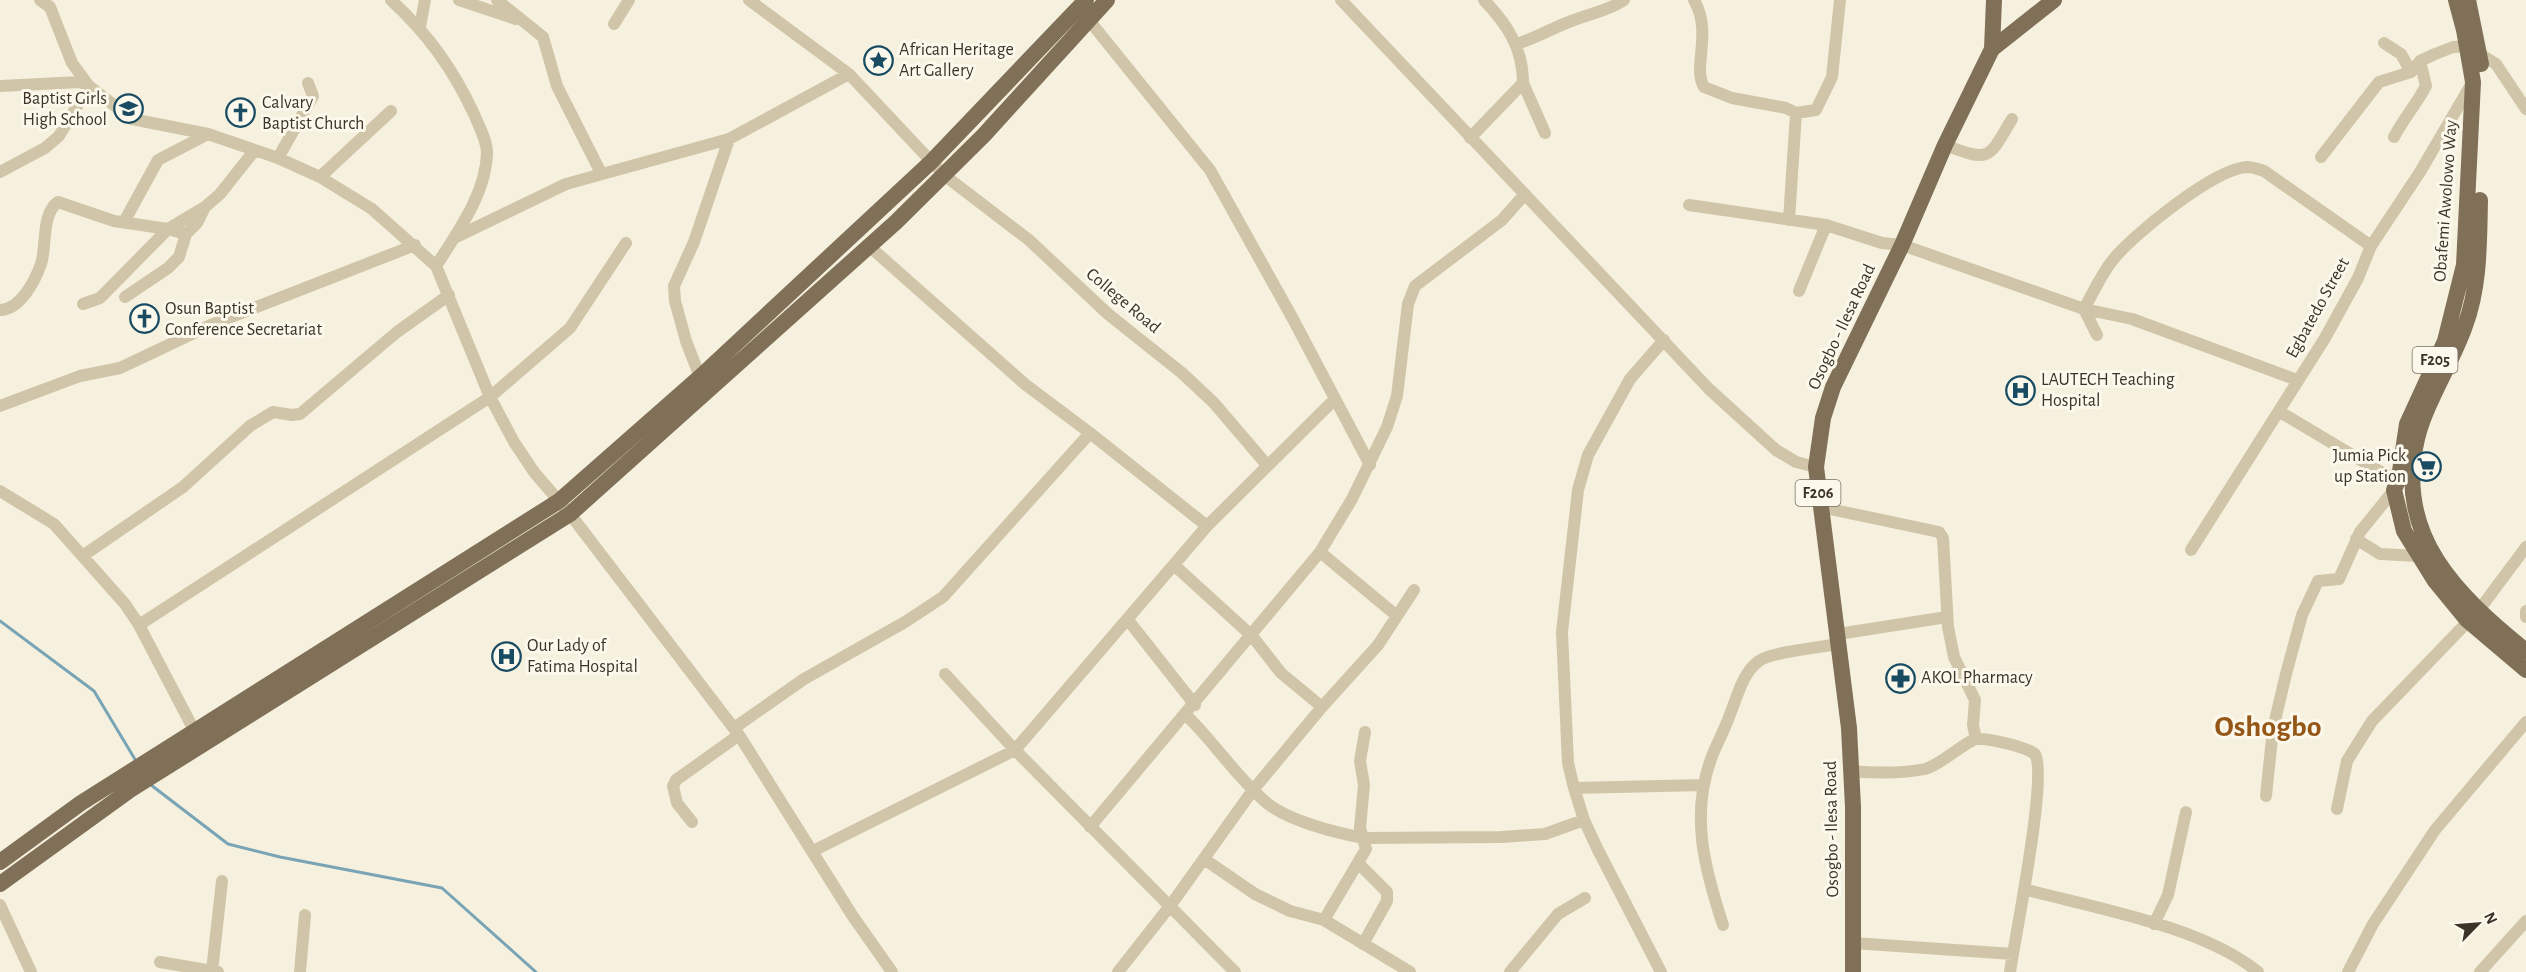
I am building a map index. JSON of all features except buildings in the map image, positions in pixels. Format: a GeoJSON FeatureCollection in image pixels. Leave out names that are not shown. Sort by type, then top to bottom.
{"type":"FeatureCollection","features":[{"type":"Feature","properties":{"kind":"main road"},"geometry":{"type":"LineString","coordinates":[[152,767],[195,732],[558,501],[700,377],[931,162],[1082,7],[1107,0]]}},
{"type":"Feature","properties":{"kind":"main road","name":"F206"},"geometry":{"type":"LineString","coordinates":[[1992,49],[1994,0]]}},
{"type":"Feature","properties":{"kind":"main road","name":"Osogbo - Ilesa Road"},"geometry":{"type":"LineString","coordinates":[[1853,972],[1853,807],[1849,728],[1816,467],[1823,418],[1833,387],[1902,245],[1945,145],[1992,49],[2054,0]]}},
{"type":"Feature","properties":{"kind":"main road","name":"Obafemi Awolowo Way"},"geometry":{"type":"LineString","coordinates":[[2456,0],[2483,77],[2478,263],[2466,325],[2417,438],[2412,482],[2416,516],[2427,547],[2473,616],[2526,651]]}},
{"type":"Feature","properties":{"kind":"main road","name":"F205"},"geometry":{"type":"LineString","coordinates":[[2468,0],[2474,50]]}},
{"type":"Feature","properties":{"kind":"main road"},"geometry":{"type":"LineString","coordinates":[[0,862],[152,767],[570,514],[869,246],[944,175],[1082,7]]}},
{"type":"Feature","properties":{"kind":"main road","name":"Obafemi Awolowo Way"},"geometry":{"type":"LineString","coordinates":[[2474,50],[2464,265],[2445,340],[2407,424],[2396,484],[2404,531],[2418,556],[2526,670]]}},
{"type":"Feature","properties":{"kind":"main road"},"geometry":{"type":"LineString","coordinates":[[0,884],[125,784]]}},
{"type":"Feature","properties":{"kind":"street"},"geometry":{"type":"LineString","coordinates":[[40,0],[50,7],[72,63],[89,86]]}},
{"type":"Feature","properties":{"kind":"street"},"geometry":{"type":"LineString","coordinates":[[391,0],[420,27],[457,78],[482,134],[487,152],[484,174],[471,206],[436,266]]}},
{"type":"Feature","properties":{"kind":"street"},"geometry":{"type":"LineString","coordinates":[[420,27],[425,0]]}},
{"type":"Feature","properties":{"kind":"street"},"geometry":{"type":"LineString","coordinates":[[459,0],[520,20]]}},
{"type":"Feature","properties":{"kind":"street"},"geometry":{"type":"LineString","coordinates":[[497,0],[537,31],[547,45],[557,86],[601,173]]}},
{"type":"Feature","properties":{"kind":"street"},"geometry":{"type":"LineString","coordinates":[[614,24],[629,0]]}},
{"type":"Feature","properties":{"kind":"street","name":"College Road"},"geometry":{"type":"LineString","coordinates":[[748,0],[849,74],[944,175],[1029,240],[1108,314],[1182,373],[1214,403],[1267,465]]}},
{"type":"Feature","properties":{"kind":"street"},"geometry":{"type":"LineString","coordinates":[[1341,0],[1709,389],[1776,450],[1797,462],[1816,467]]}},
{"type":"Feature","properties":{"kind":"street"},"geometry":{"type":"LineString","coordinates":[[1484,0],[1504,20],[1516,44],[1523,64],[1523,82],[1545,133]]}},
{"type":"Feature","properties":{"kind":"street"},"geometry":{"type":"LineString","coordinates":[[1516,44],[1540,38],[1574,20],[1599,13],[1624,0]]}},
{"type":"Feature","properties":{"kind":"street"},"geometry":{"type":"LineString","coordinates":[[1694,0],[1702,13],[1704,34],[1700,71],[1704,87],[1732,98],[1786,108],[1796,113],[1816,110],[1832,77],[1840,0]]}},
{"type":"Feature","properties":{"kind":"street"},"geometry":{"type":"LineString","coordinates":[[1082,7],[1210,170],[1370,465]]}},
{"type":"Feature","properties":{"kind":"street"},"geometry":{"type":"LineString","coordinates":[[2384,43],[2401,54],[2410,72]]}},
{"type":"Feature","properties":{"kind":"street"},"geometry":{"type":"LineString","coordinates":[[2321,157],[2379,82],[2410,72],[2420,61],[2453,47],[2474,50],[2496,64],[2526,109]]}},
{"type":"Feature","properties":{"kind":"street"},"geometry":{"type":"LineString","coordinates":[[2394,137],[2401,123],[2415,108],[2426,86],[2420,61]]}},
{"type":"Feature","properties":{"kind":"street"},"geometry":{"type":"LineString","coordinates":[[454,238],[566,184],[729,139],[849,74]]}},
{"type":"Feature","properties":{"kind":"street"},"geometry":{"type":"LineString","coordinates":[[0,86],[80,82],[89,86],[132,119],[207,134],[278,158],[320,177],[372,209],[415,245],[436,266],[490,398],[534,472],[570,514],[736,732],[852,915],[892,972]]}},
{"type":"Feature","properties":{"kind":"street"},"geometry":{"type":"LineString","coordinates":[[1470,138],[1523,82]]}},
{"type":"Feature","properties":{"kind":"street","name":"Egbatedo Street"},"geometry":{"type":"LineString","coordinates":[[2191,550],[2280,412],[2296,380],[2325,338],[2358,278],[2371,246],[2420,172],[2473,82]]}},
{"type":"Feature","properties":{"kind":"street"},"geometry":{"type":"LineString","coordinates":[[278,158],[313,96],[308,83]]}},
{"type":"Feature","properties":{"kind":"street"},"geometry":{"type":"LineString","coordinates":[[0,172],[45,148],[59,136],[89,86]]}},
{"type":"Feature","properties":{"kind":"street"},"geometry":{"type":"LineString","coordinates":[[320,177],[391,111]]}},
{"type":"Feature","properties":{"kind":"street"},"geometry":{"type":"LineString","coordinates":[[1789,220],[1796,113]]}},
{"type":"Feature","properties":{"kind":"street"},"geometry":{"type":"LineString","coordinates":[[1945,145],[1978,157],[1984,156],[1991,153],[2012,119]]}},
{"type":"Feature","properties":{"kind":"street"},"geometry":{"type":"LineString","coordinates":[[124,222],[158,160],[207,134]]}},
{"type":"Feature","properties":{"kind":"street"},"geometry":{"type":"LineString","coordinates":[[700,377],[684,331],[674,286],[694,242],[729,139]]}},
{"type":"Feature","properties":{"kind":"street"},"geometry":{"type":"LineString","coordinates":[[83,304],[100,298],[168,229],[204,207],[220,194],[254,151]]}},
{"type":"Feature","properties":{"kind":"street"},"geometry":{"type":"LineString","coordinates":[[2084,309],[2112,261],[2133,239],[2177,204],[2220,176],[2245,167],[2264,171],[2371,246]]}},
{"type":"Feature","properties":{"kind":"street"},"geometry":{"type":"LineString","coordinates":[[1090,827],[1195,705],[1320,552],[1370,465],[1388,427],[1397,396],[1408,304],[1420,282],[1502,220],[1525,194]]}},
{"type":"Feature","properties":{"kind":"street"},"geometry":{"type":"LineString","coordinates":[[0,310],[8,310],[22,299],[41,264],[53,206],[58,202],[124,222],[186,234]]}},
{"type":"Feature","properties":{"kind":"street"},"geometry":{"type":"LineString","coordinates":[[1689,205],[1826,225],[1882,243],[1902,245],[2084,309],[2132,319],[2296,380]]}},
{"type":"Feature","properties":{"kind":"street"},"geometry":{"type":"LineString","coordinates":[[125,297],[168,268],[179,257],[186,234],[197,223],[204,207]]}},
{"type":"Feature","properties":{"kind":"street"},"geometry":{"type":"LineString","coordinates":[[1799,291],[1826,225]]}},
{"type":"Feature","properties":{"kind":"street"},"geometry":{"type":"LineString","coordinates":[[140,625],[490,398],[570,328],[626,243]]}},
{"type":"Feature","properties":{"kind":"street"},"geometry":{"type":"LineString","coordinates":[[0,406],[80,376],[120,368],[213,324],[415,245]]}},
{"type":"Feature","properties":{"kind":"street"},"geometry":{"type":"LineString","coordinates":[[869,246],[1026,385],[1207,526]]}},
{"type":"Feature","properties":{"kind":"street"},"geometry":{"type":"LineString","coordinates":[[84,555],[183,487],[259,420],[273,412],[292,416],[300,414],[397,333],[449,295]]}},
{"type":"Feature","properties":{"kind":"street"},"geometry":{"type":"LineString","coordinates":[[2084,309],[2097,335]]}},
{"type":"Feature","properties":{"kind":"street"},"geometry":{"type":"LineString","coordinates":[[1661,972],[1584,820],[1574,788],[1568,763],[1562,632],[1578,490],[1588,455],[1606,417],[1630,379],[1664,340]]}},
{"type":"Feature","properties":{"kind":"street"},"geometry":{"type":"LineString","coordinates":[[813,851],[1015,750],[1207,526],[1335,399]]}},
{"type":"Feature","properties":{"kind":"street"},"geometry":{"type":"LineString","coordinates":[[2266,796],[2273,729],[2302,615],[2318,581],[2334,581],[2341,576],[2356,539],[2396,484],[2384,474],[2280,412]]}},
{"type":"Feature","properties":{"kind":"street"},"geometry":{"type":"LineString","coordinates":[[692,822],[677,803],[673,786],[676,780],[723,748],[736,732],[804,679],[905,622],[943,597],[1090,433]]}},
{"type":"Feature","properties":{"kind":"street"},"geometry":{"type":"LineString","coordinates":[[0,491],[54,524],[84,555],[140,625],[195,732]]}},
{"type":"Feature","properties":{"kind":"street"},"geometry":{"type":"LineString","coordinates":[[1820,507],[1939,532],[1945,546],[1947,617],[1954,657],[1974,700],[1973,725],[1976,739]]}},
{"type":"Feature","properties":{"kind":"street"},"geometry":{"type":"LineString","coordinates":[[2356,539],[2380,554],[2418,556]]}},
{"type":"Feature","properties":{"kind":"street"},"geometry":{"type":"LineString","coordinates":[[2337,809],[2347,761],[2372,721],[2473,616],[2526,547]]}},
{"type":"Feature","properties":{"kind":"street"},"geometry":{"type":"LineString","coordinates":[[1320,552],[1397,616]]}},
{"type":"Feature","properties":{"kind":"street"},"geometry":{"type":"LineString","coordinates":[[1174,565],[1252,636],[1281,673],[1322,706]]}},
{"type":"Feature","properties":{"kind":"street"},"geometry":{"type":"LineString","coordinates":[[1118,972],[1170,906],[1254,790],[1322,706],[1378,645],[1414,590]]}},
{"type":"Feature","properties":{"kind":"street"},"geometry":{"type":"LineString","coordinates":[[2526,611],[2526,617]]}},
{"type":"Feature","properties":{"kind":"street"},"geometry":{"type":"LineString","coordinates":[[1723,925],[1705,870],[1700,838],[1704,785],[1711,759],[1750,668],[1761,659],[1838,639],[1947,617]]}},
{"type":"Feature","properties":{"kind":"street"},"geometry":{"type":"LineString","coordinates":[[1128,620],[1195,705]]}},
{"type":"Feature","properties":{"kind":"street"},"geometry":{"type":"LineString","coordinates":[[945,674],[1015,750],[1170,906],[1211,951],[1235,972]]}},
{"type":"Feature","properties":{"kind":"street"},"geometry":{"type":"LineString","coordinates":[[1186,715],[1270,805],[1291,815],[1364,838],[1482,838],[1545,834],[1584,820]]}},
{"type":"Feature","properties":{"kind":"street"},"geometry":{"type":"LineString","coordinates":[[2348,972],[2373,924],[2435,830],[2526,722]]}},
{"type":"Feature","properties":{"kind":"street"},"geometry":{"type":"LineString","coordinates":[[1324,921],[1366,849],[1360,816],[1364,785],[1359,760],[1365,732]]}},
{"type":"Feature","properties":{"kind":"street"},"geometry":{"type":"LineString","coordinates":[[1850,771],[1875,773],[1924,769],[1938,764],[1976,739],[2005,742],[2032,752],[2039,763],[2036,805],[2010,972]]}},
{"type":"Feature","properties":{"kind":"street"},"geometry":{"type":"LineString","coordinates":[[1574,788],[1704,785]]}},
{"type":"Feature","properties":{"kind":"street"},"geometry":{"type":"LineString","coordinates":[[2154,924],[2168,895],[2186,812]]}},
{"type":"Feature","properties":{"kind":"street"},"geometry":{"type":"LineString","coordinates":[[1204,858],[1255,894],[1290,911],[1324,921],[1410,972]]}},
{"type":"Feature","properties":{"kind":"street"},"geometry":{"type":"LineString","coordinates":[[1359,864],[1387,892],[1387,901],[1363,944]]}},
{"type":"Feature","properties":{"kind":"street"},"geometry":{"type":"LineString","coordinates":[[160,962],[216,971],[222,881]]}},
{"type":"Feature","properties":{"kind":"street"},"geometry":{"type":"LineString","coordinates":[[2024,890],[2154,924],[2212,945],[2258,972]]}},
{"type":"Feature","properties":{"kind":"street"},"geometry":{"type":"LineString","coordinates":[[1510,972],[1558,914],[1585,898]]}},
{"type":"Feature","properties":{"kind":"street"},"geometry":{"type":"LineString","coordinates":[[0,905],[31,972]]}},
{"type":"Feature","properties":{"kind":"street"},"geometry":{"type":"LineString","coordinates":[[300,972],[306,915]]}},
{"type":"Feature","properties":{"kind":"street"},"geometry":{"type":"LineString","coordinates":[[2480,972],[2526,921]]}},
{"type":"Feature","properties":{"kind":"street"},"geometry":{"type":"LineString","coordinates":[[1853,943],[2013,954]]}},
{"type":"Feature","properties":{"kind":"waterway"},"geometry":{"type":"LineString","coordinates":[[0,621],[94,691],[136,761]]}},
{"type":"Feature","properties":{"kind":"waterway"},"geometry":{"type":"LineString","coordinates":[[151,785],[228,844],[280,857],[442,888],[536,972]]}},
{"type":"Feature","properties":{"kind":"place","name":"African Heritage Art Gallery"},"geometry":{"type":"Point","coordinates":[878,60]}},
{"type":"Feature","properties":{"kind":"place","name":"Baptist Girls High School"},"geometry":{"type":"Point","coordinates":[128,109]}},
{"type":"Feature","properties":{"kind":"place","name":"Calvary Baptist Church"},"geometry":{"type":"Point","coordinates":[241,113]}},
{"type":"Feature","properties":{"kind":"place","name":"Osun Baptist Conference Secretariat"},"geometry":{"type":"Point","coordinates":[144,319]}},
{"type":"Feature","properties":{"kind":"place","name":"LAUTECH Teaching Hospital"},"geometry":{"type":"Point","coordinates":[2020,390]}},
{"type":"Feature","properties":{"kind":"place","name":"Jumia Pick up Station"},"geometry":{"type":"Point","coordinates":[2427,466]}},
{"type":"Feature","properties":{"kind":"place","name":"Our Lady of Fatima Hospital"},"geometry":{"type":"Point","coordinates":[506,656]}},
{"type":"Feature","properties":{"kind":"place","name":"AKOL Pharmacy"},"geometry":{"type":"Point","coordinates":[1900,678]}},
{"type":"Feature","properties":{"kind":"district","name":"Oshogbo"},"geometry":{"type":"Point","coordinates":[2268,727]}}]}
